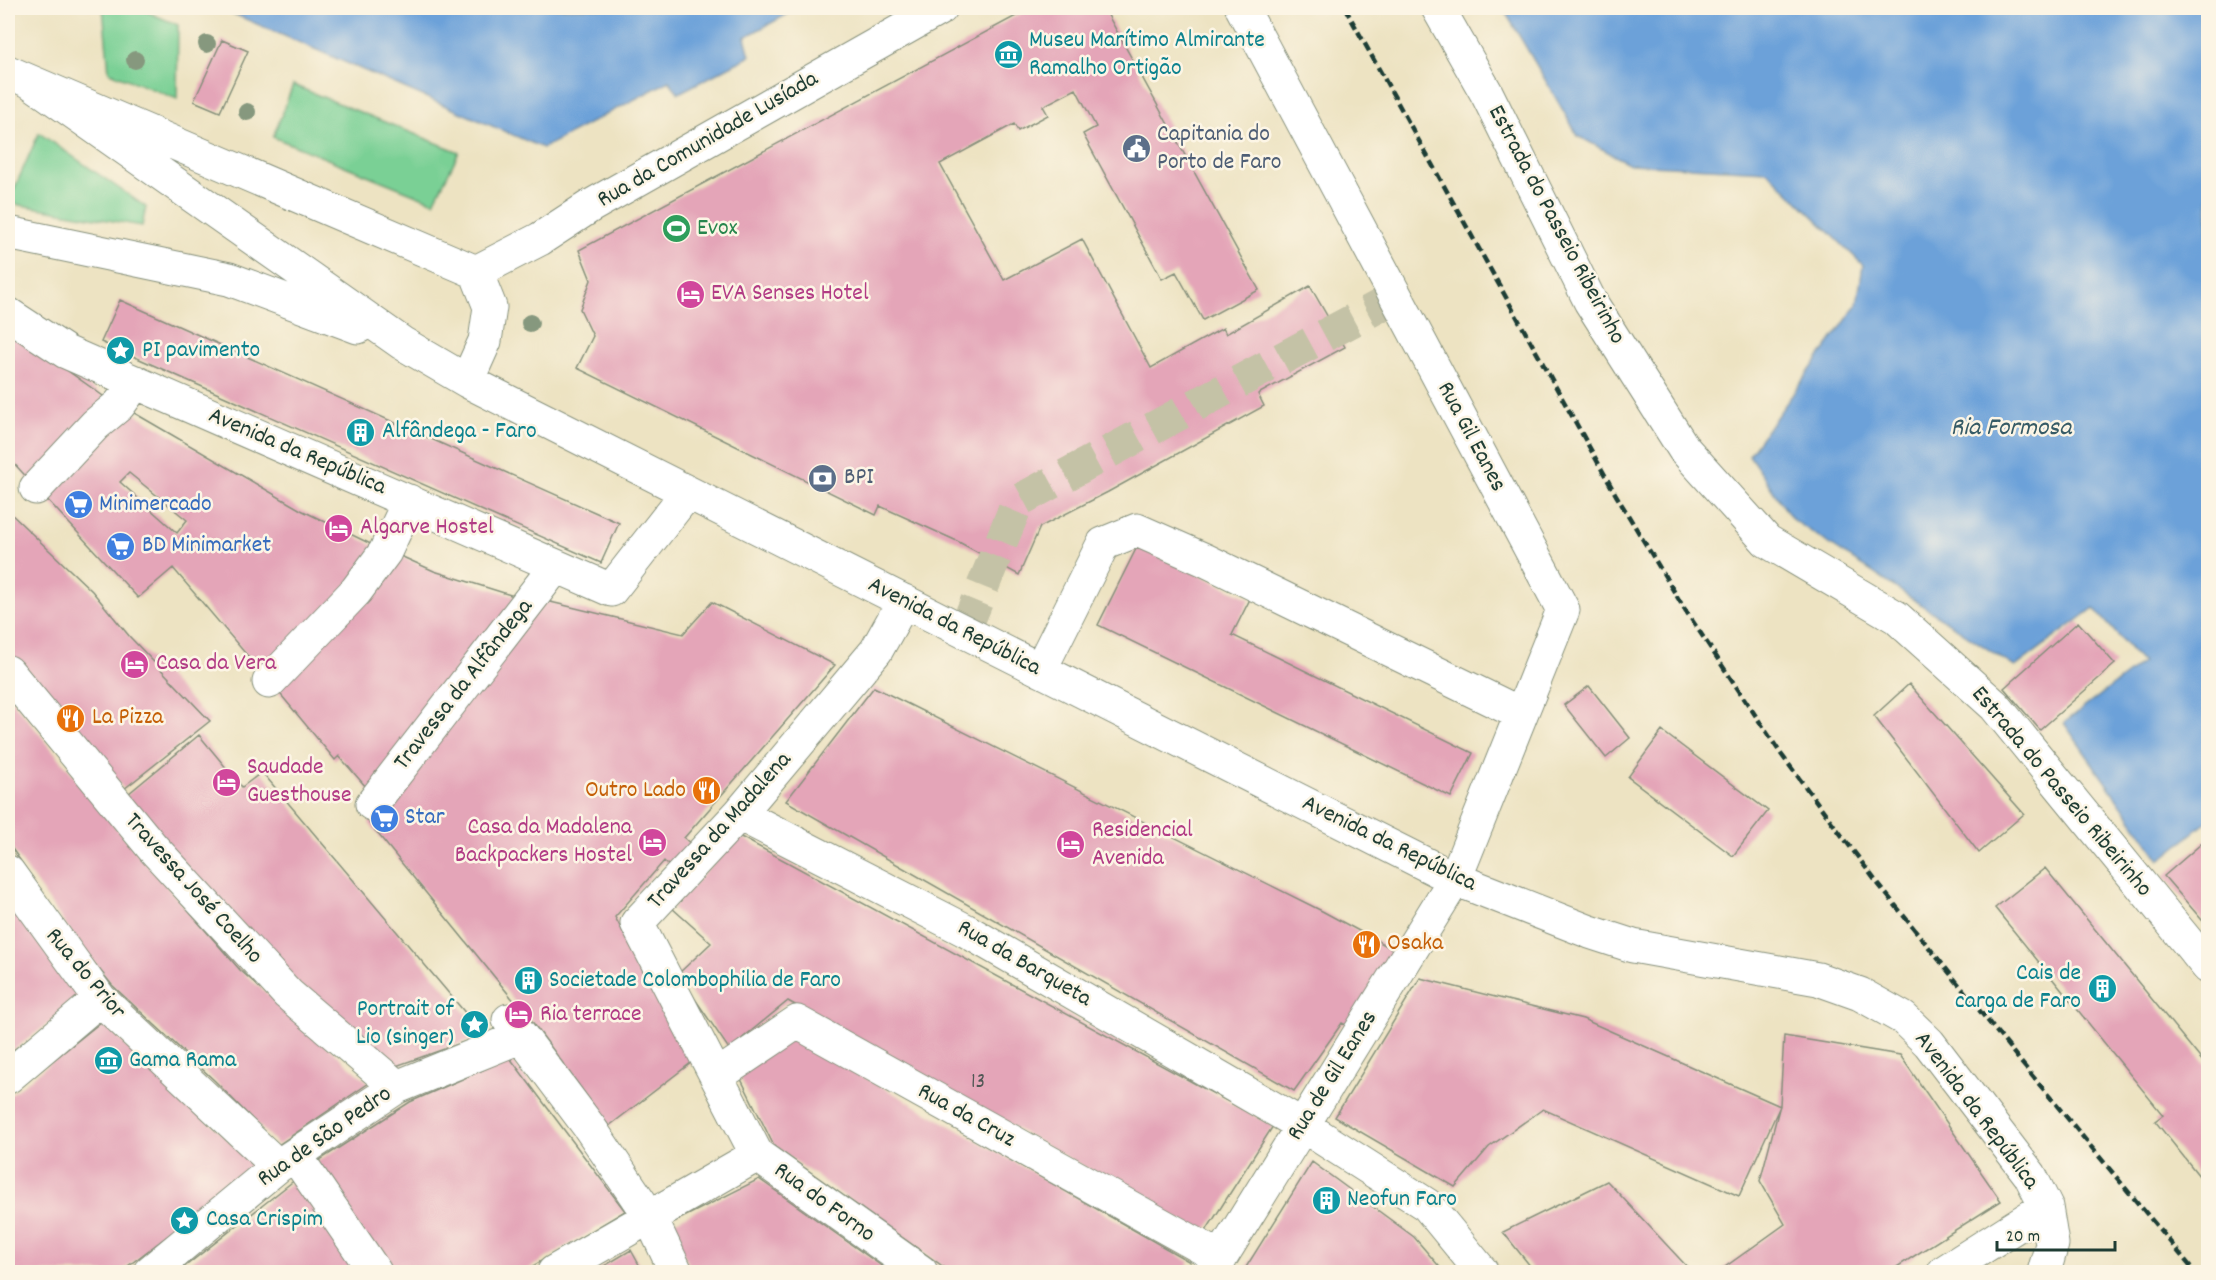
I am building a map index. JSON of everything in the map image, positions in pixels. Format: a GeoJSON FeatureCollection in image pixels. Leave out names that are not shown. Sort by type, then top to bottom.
{"type":"FeatureCollection","features":[{"type":"Feature","properties":{"kind":"street","name":"Rua da Comunidade Lusíada"},"geometry":{"type":"LineString","coordinates":[[476,272],[540,238],[589,207],[941,8]]}},
{"type":"Feature","properties":{"kind":"street","name":"Rua Gil Eanes"},"geometry":{"type":"LineString","coordinates":[[1242,8],[1563,610],[1455,879]]}},
{"type":"Feature","properties":{"kind":"street","name":"Estrada do Passeio Ribeirinho"},"geometry":{"type":"LineString","coordinates":[[1438,8],[1487,94],[1590,302],[1684,449],[1767,541],[1896,616],[1995,706],[2208,968]]}},
{"type":"Feature","properties":{"kind":"street","name":"Avenida da República"},"geometry":{"type":"LineString","coordinates":[[20,78],[476,272]]}},
{"type":"Feature","properties":{"kind":"street","name":"Avenida da República"},"geometry":{"type":"LineString","coordinates":[[20,78],[402,343],[467,381],[1455,879],[1590,932],[1633,946],[1818,979],[1860,994],[1895,1013],[1929,1043],[2030,1175],[2046,1207],[2052,1244],[2044,1272]]}},
{"type":"Feature","properties":{"kind":"street","name":"Avenida da República"},"geometry":{"type":"LineString","coordinates":[[8,233],[229,279],[402,343]]}},
{"type":"Feature","properties":{"kind":"street"},"geometry":{"type":"LineString","coordinates":[[467,381],[485,342],[490,308],[476,272]]}},
{"type":"Feature","properties":{"kind":"street","name":"Avenida da República"},"geometry":{"type":"LineString","coordinates":[[8,314],[66,351],[611,590],[687,493]]}},
{"type":"Feature","properties":{"kind":"street"},"geometry":{"type":"LineString","coordinates":[[36,488],[95,426],[119,405],[136,382]]}},
{"type":"Feature","properties":{"kind":"street"},"geometry":{"type":"LineString","coordinates":[[270,682],[356,591],[385,552],[409,501]]}},
{"type":"Feature","properties":{"kind":"street"},"geometry":{"type":"LineString","coordinates":[[1040,670],[1103,544],[1137,530],[1205,560],[1521,714]]}},
{"type":"Feature","properties":{"kind":"street","name":"Travessa da Alfândega"},"geometry":{"type":"LineString","coordinates":[[372,804],[556,566]]}},
{"type":"Feature","properties":{"kind":"street","name":"Travessa da Madalena"},"geometry":{"type":"LineString","coordinates":[[717,1076],[637,923],[739,814],[876,651],[904,601]]}},
{"type":"Feature","properties":{"kind":"street","name":"Travessa José Coelho"},"geometry":{"type":"LineString","coordinates":[[8,672],[153,848],[288,994],[397,1087]]}},
{"type":"Feature","properties":{"kind":"street","name":"Rua da Barqueta"},"geometry":{"type":"LineString","coordinates":[[739,814],[965,930],[1302,1125],[1427,1205],[1482,1272]]}},
{"type":"Feature","properties":{"kind":"street","name":"Rua do Prior"},"geometry":{"type":"LineString","coordinates":[[8,872],[100,999],[287,1161],[375,1272]]}},
{"type":"Feature","properties":{"kind":"street","name":"Rua de Gil Eanes"},"geometry":{"type":"LineString","coordinates":[[1216,1265],[1455,879]]}},
{"type":"Feature","properties":{"kind":"street"},"geometry":{"type":"LineString","coordinates":[[8,1077],[100,999]]}},
{"type":"Feature","properties":{"kind":"street","name":"Rua da Cruz"},"geometry":{"type":"LineString","coordinates":[[717,1076],[797,1022],[1216,1265]]}},
{"type":"Feature","properties":{"kind":"street","name":"Rua de São Pedro"},"geometry":{"type":"LineString","coordinates":[[150,1272],[287,1161],[397,1087],[514,1028],[590,1128],[650,1217]]}},
{"type":"Feature","properties":{"kind":"street"},"geometry":{"type":"LineString","coordinates":[[554,1272],[757,1155],[717,1076]]}},
{"type":"Feature","properties":{"kind":"street","name":"Rua do Forno"},"geometry":{"type":"LineString","coordinates":[[757,1155],[921,1272]]}},
{"type":"Feature","properties":{"kind":"street"},"geometry":{"type":"LineString","coordinates":[[1944,1272],[2046,1207]]}},
{"type":"Feature","properties":{"kind":"street"},"geometry":{"type":"LineString","coordinates":[[650,1217],[676,1272]]}},
{"type":"Feature","properties":{"kind":"green space"},"geometry":{"type":"Polygon","coordinates":[[[103,8],[138,8],[178,25],[177,99],[109,72],[103,8]]]}},
{"type":"Feature","properties":{"kind":"green space"},"geometry":{"type":"Polygon","coordinates":[[[293,85],[459,152],[434,202],[273,137],[293,85]]]}},
{"type":"Feature","properties":{"kind":"green space"},"geometry":{"type":"Polygon","coordinates":[[[39,133],[146,207],[142,226],[8,203],[39,133]]]}},
{"type":"Feature","properties":{"kind":"water"},"geometry":{"type":"Polygon","coordinates":[[[220,8],[799,8],[745,37],[750,56],[679,93],[669,81],[543,148],[220,8]]]}},
{"type":"Feature","properties":{"kind":"water","name":"Ria Formosa"},"geometry":{"type":"Polygon","coordinates":[[[1503,8],[2208,8],[2208,821],[2160,860],[2064,723],[2142,663],[2094,608],[2015,667],[1792,519],[1749,455],[1857,305],[1863,265],[1767,171],[1630,164],[1578,136],[1503,8]]]}},
{"type":"Feature","properties":{"kind":"building"},"geometry":{"type":"Polygon","coordinates":[[[1031,8],[1104,8],[1259,290],[1203,320],[1176,272],[1162,279],[1083,134],[1096,127],[1076,89],[1043,106],[1048,115],[1018,131],[1014,124],[940,164],[1004,280],[1082,239],[1151,368],[1223,328],[1226,334],[1310,286],[1345,347],[1258,394],[1264,406],[1040,527],[1019,575],[957,541],[880,506],[876,515],[577,368],[593,336],[580,309],[591,280],[579,250],[1031,8]]]}},
{"type":"Feature","properties":{"kind":"building"},"geometry":{"type":"Polygon","coordinates":[[[222,40],[248,51],[220,112],[194,101],[222,40]]]}},
{"type":"Feature","properties":{"kind":"building","name":"Alfândega - Faro"},"geometry":{"type":"Polygon","coordinates":[[[120,300],[619,523],[601,563],[101,342],[120,300]]]}},
{"type":"Feature","properties":{"kind":"building"},"geometry":{"type":"Polygon","coordinates":[[[8,334],[65,369],[113,403],[33,484],[8,457],[8,334]]]}},
{"type":"Feature","properties":{"kind":"building"},"geometry":{"type":"Polygon","coordinates":[[[124,407],[301,510],[379,548],[268,680],[173,568],[138,598],[44,496],[124,407]],[[129,473],[120,482],[177,533],[187,520],[129,473]]]}},
{"type":"Feature","properties":{"kind":"building"},"geometry":{"type":"Polygon","coordinates":[[[8,511],[92,591],[130,637],[210,721],[124,789],[8,658],[8,511]]]}},
{"type":"Feature","properties":{"kind":"building"},"geometry":{"type":"Polygon","coordinates":[[[1138,545],[1250,599],[1232,635],[1473,753],[1451,797],[1098,625],[1138,545]]]}},
{"type":"Feature","properties":{"kind":"building"},"geometry":{"type":"Polygon","coordinates":[[[396,554],[434,571],[517,597],[374,796],[339,756],[335,760],[272,684],[396,554]]]}},
{"type":"Feature","properties":{"kind":"building"},"geometry":{"type":"Polygon","coordinates":[[[534,598],[683,634],[712,602],[835,665],[684,838],[701,853],[680,877],[664,861],[615,917],[692,1062],[609,1126],[520,1005],[519,1007],[369,823],[534,598]]]}},
{"type":"Feature","properties":{"kind":"building"},"geometry":{"type":"Polygon","coordinates":[[[2078,622],[2115,664],[2040,730],[2004,688],[2078,622]]]}},
{"type":"Feature","properties":{"kind":"building"},"geometry":{"type":"Polygon","coordinates":[[[1909,684],[2024,814],[1979,853],[1874,716],[1909,684]]]}},
{"type":"Feature","properties":{"kind":"building"},"geometry":{"type":"Polygon","coordinates":[[[1589,686],[1630,738],[1606,758],[1564,705],[1589,686]]]}},
{"type":"Feature","properties":{"kind":"building"},"geometry":{"type":"Polygon","coordinates":[[[874,687],[1322,911],[1400,953],[1357,1031],[1342,1023],[1294,1091],[786,801],[874,687]]]}},
{"type":"Feature","properties":{"kind":"building"},"geometry":{"type":"Polygon","coordinates":[[[8,696],[141,857],[240,970],[369,1083],[278,1145],[215,1081],[112,985],[79,944],[8,843],[8,696]]]}},
{"type":"Feature","properties":{"kind":"building"},"geometry":{"type":"Polygon","coordinates":[[[1662,731],[1768,811],[1733,856],[1628,777],[1662,731]]]}},
{"type":"Feature","properties":{"kind":"building"},"geometry":{"type":"Polygon","coordinates":[[[199,735],[242,787],[262,772],[484,1035],[396,1066],[323,1010],[122,799],[199,735]]]}},
{"type":"Feature","properties":{"kind":"building"},"geometry":{"type":"Polygon","coordinates":[[[739,836],[1273,1126],[1204,1234],[788,1001],[729,1049],[678,974],[711,943],[672,908],[739,836]]]}},
{"type":"Feature","properties":{"kind":"building"},"geometry":{"type":"Polygon","coordinates":[[[2208,838],[2208,927],[2164,876],[2208,838]]]}},
{"type":"Feature","properties":{"kind":"building","name":"Cais de carga de Faro"},"geometry":{"type":"Polygon","coordinates":[[[2045,868],[2208,1068],[2208,1187],[2155,1121],[2163,1115],[1995,908],[2045,868]]]}},
{"type":"Feature","properties":{"kind":"building"},"geometry":{"type":"Polygon","coordinates":[[[8,898],[82,998],[8,1054],[8,898]]]}},
{"type":"Feature","properties":{"kind":"building"},"geometry":{"type":"Polygon","coordinates":[[[1420,978],[1583,1019],[1780,1106],[1739,1196],[1543,1109],[1489,1147],[1455,1187],[1335,1117],[1420,978]]]}},
{"type":"Feature","properties":{"kind":"building"},"geometry":{"type":"Polygon","coordinates":[[[101,1022],[258,1167],[120,1272],[8,1272],[8,1097],[101,1022]]]}},
{"type":"Feature","properties":{"kind":"building"},"geometry":{"type":"Polygon","coordinates":[[[789,1034],[1190,1262],[1184,1272],[951,1272],[774,1146],[737,1071],[789,1034]]]}},
{"type":"Feature","properties":{"kind":"building"},"geometry":{"type":"Polygon","coordinates":[[[1784,1036],[1900,1055],[2001,1201],[1889,1272],[1718,1272],[1785,1224],[1760,1181],[1780,1105],[1784,1036]]]}},
{"type":"Feature","properties":{"kind":"building"},"geometry":{"type":"Polygon","coordinates":[[[510,1058],[625,1211],[523,1272],[391,1272],[312,1165],[410,1102],[510,1058]]]}},
{"type":"Feature","properties":{"kind":"building","name":"Neofun Faro"},"geometry":{"type":"Polygon","coordinates":[[[1312,1162],[1414,1237],[1444,1272],[1243,1272],[1312,1162]]]}},
{"type":"Feature","properties":{"kind":"building"},"geometry":{"type":"Polygon","coordinates":[[[296,1179],[361,1272],[178,1272],[296,1179]]]}},
{"type":"Feature","properties":{"kind":"building"},"geometry":{"type":"Polygon","coordinates":[[[759,1179],[890,1272],[693,1272],[668,1225],[759,1179]]]}},
{"type":"Feature","properties":{"kind":"building"},"geometry":{"type":"Polygon","coordinates":[[[1607,1181],[1692,1272],[1535,1272],[1503,1232],[1607,1181]]]}},
{"type":"Feature","properties":{"kind":"building"},"geometry":{"type":"Polygon","coordinates":[[[631,1250],[643,1272],[594,1272],[631,1250]]]}},
{"type":"Feature","properties":{"kind":"tunnel"},"geometry":{"type":"LineString","coordinates":[[964,632],[1018,501],[1396,297]]}},
{"type":"Feature","properties":{"kind":"railway"},"geometry":{"type":"LineString","coordinates":[[1345,8],[1616,495],[1684,608],[1781,754],[1875,880],[2020,1061],[2195,1272]]}},
{"type":"Feature","properties":{"kind":"place","name":"Museu Marítimo Almirante Ramalho Ortigão"},"geometry":{"type":"Point","coordinates":[1008,55]}},
{"type":"Feature","properties":{"kind":"place","name":"Capitania do Porto de Faro"},"geometry":{"type":"Point","coordinates":[1136,149]}},
{"type":"Feature","properties":{"kind":"place","name":"Evox"},"geometry":{"type":"Point","coordinates":[676,229]}},
{"type":"Feature","properties":{"kind":"place","name":"EVA Senses Hotel"},"geometry":{"type":"Point","coordinates":[690,294]}},
{"type":"Feature","properties":{"kind":"place","name":"PI pavimento"},"geometry":{"type":"Point","coordinates":[121,351]}},
{"type":"Feature","properties":{"kind":"place","name":"Alfândega - Faro"},"geometry":{"type":"Point","coordinates":[361,432]}},
{"type":"Feature","properties":{"kind":"place","name":"BPI"},"geometry":{"type":"Point","coordinates":[823,478]}},
{"type":"Feature","properties":{"kind":"place","name":"Minimercado"},"geometry":{"type":"Point","coordinates":[78,505]}},
{"type":"Feature","properties":{"kind":"place","name":"Algarve Hostel"},"geometry":{"type":"Point","coordinates":[339,528]}},
{"type":"Feature","properties":{"kind":"place","name":"BD Minimarket"},"geometry":{"type":"Point","coordinates":[121,546]}},
{"type":"Feature","properties":{"kind":"place","name":"Casa da Vera"},"geometry":{"type":"Point","coordinates":[135,664]}},
{"type":"Feature","properties":{"kind":"place","name":"La Pizza"},"geometry":{"type":"Point","coordinates":[71,718]}},
{"type":"Feature","properties":{"kind":"place","name":"Saudade Guesthouse"},"geometry":{"type":"Point","coordinates":[226,782]}},
{"type":"Feature","properties":{"kind":"place","name":"Outro Lado"},"geometry":{"type":"Point","coordinates":[707,791]}},
{"type":"Feature","properties":{"kind":"place","name":"Star"},"geometry":{"type":"Point","coordinates":[384,818]}},
{"type":"Feature","properties":{"kind":"place","name":"Casa da Madalena Backpackers Hostel"},"geometry":{"type":"Point","coordinates":[653,842]}},
{"type":"Feature","properties":{"kind":"place","name":"Residencial Avenida"},"geometry":{"type":"Point","coordinates":[1071,845]}},
{"type":"Feature","properties":{"kind":"place","name":"Osaka"},"geometry":{"type":"Point","coordinates":[1366,944]}},
{"type":"Feature","properties":{"kind":"place","name":"Societade Colombophilia de Faro"},"geometry":{"type":"Point","coordinates":[528,981]}},
{"type":"Feature","properties":{"kind":"place","name":"Cais de carga de Faro"},"geometry":{"type":"Point","coordinates":[2102,988]}},
{"type":"Feature","properties":{"kind":"place","name":"Ria terrace"},"geometry":{"type":"Point","coordinates":[519,1015]}},
{"type":"Feature","properties":{"kind":"place","name":"Portrait of Lio (singer)"},"geometry":{"type":"Point","coordinates":[475,1024]}},
{"type":"Feature","properties":{"kind":"place","name":"Gama Rama"},"geometry":{"type":"Point","coordinates":[108,1061]}},
{"type":"Feature","properties":{"kind":"place","name":"Neofun Faro"},"geometry":{"type":"Point","coordinates":[1326,1200]}},
{"type":"Feature","properties":{"kind":"place","name":"Casa Crispim"},"geometry":{"type":"Point","coordinates":[185,1220]}}]}
